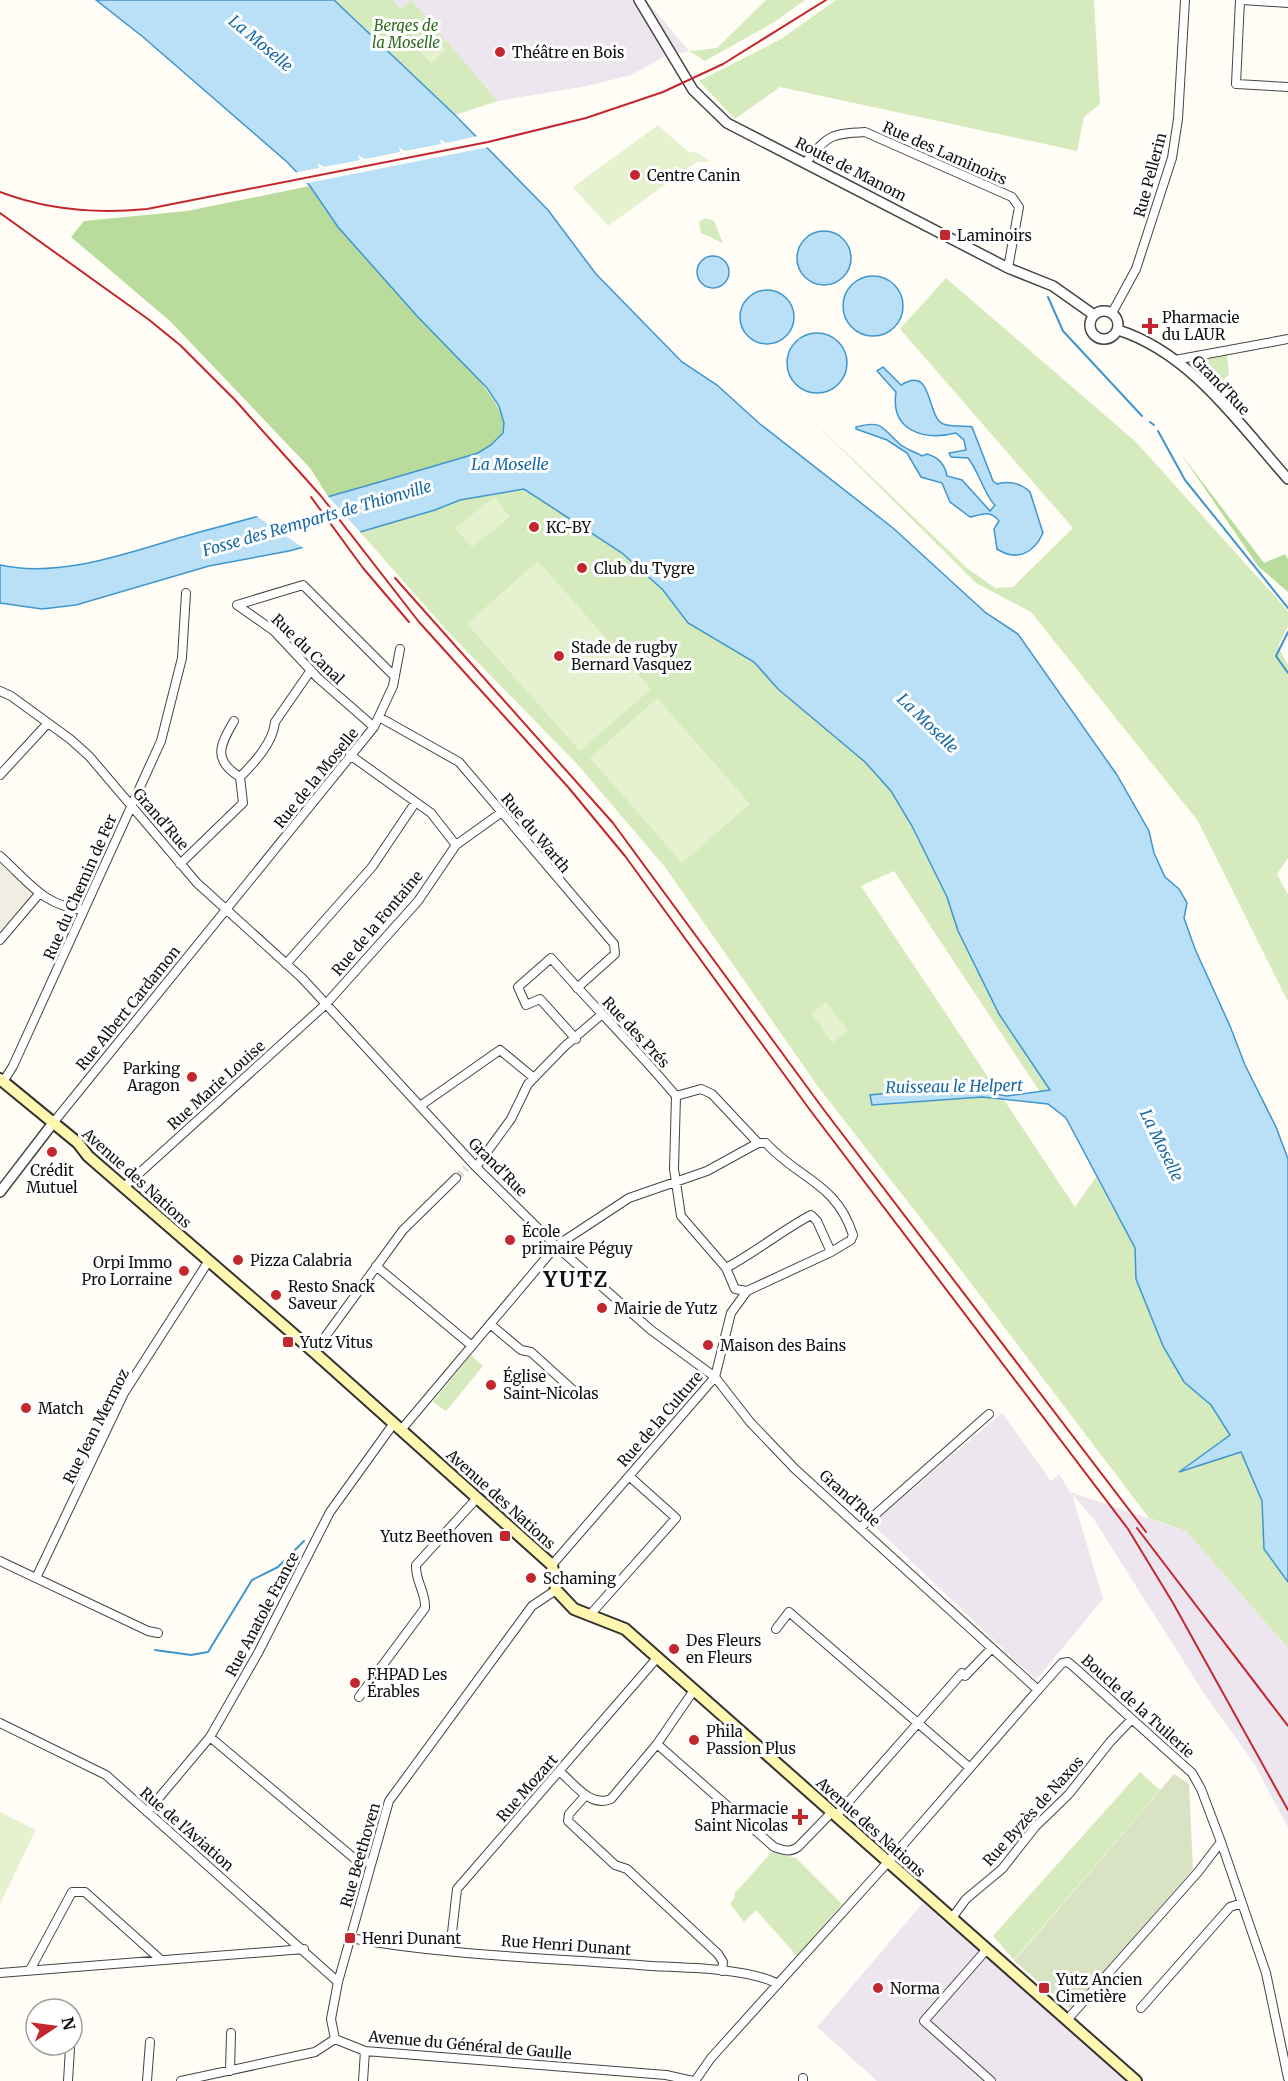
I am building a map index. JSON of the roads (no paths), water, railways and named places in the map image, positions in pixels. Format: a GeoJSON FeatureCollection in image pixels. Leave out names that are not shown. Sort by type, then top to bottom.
{"type":"FeatureCollection","features":[{"type":"Feature","properties":{"kind":"main road","name":"Avenue des Nations"},"geometry":{"type":"LineString","coordinates":[[1,1082],[53,1123],[552,1565],[556,1590],[574,1609],[625,1629],[1136,2081]]}},
{"type":"Feature","properties":{"kind":"street","name":"Route de Manom"},"geometry":{"type":"LineString","coordinates":[[639,0],[687,81],[709,108],[727,123],[1008,268],[1053,286],[1094,315]]}},
{"type":"Feature","properties":{"kind":"street","name":"Rue Pellerin"},"geometry":{"type":"LineString","coordinates":[[1112,313],[1136,269],[1172,158],[1178,119],[1185,0]]}},
{"type":"Feature","properties":{"kind":"street"},"geometry":{"type":"LineString","coordinates":[[1288,3],[1241,0],[1236,84],[1288,87]]}},
{"type":"Feature","properties":{"kind":"street","name":"Rue des Laminoirs"},"geometry":{"type":"LineString","coordinates":[[806,162],[827,138],[838,134],[865,132],[1012,197],[1019,207],[1008,268]]}},
{"type":"Feature","properties":{"kind":"street"},"geometry":{"type":"LineString","coordinates":[[1102,311],[1112,313],[1118,320],[1118,330],[1108,339],[1095,336],[1090,324],[1094,315],[1102,311]]}},
{"type":"Feature","properties":{"kind":"street","name":"Grand'Rue"},"geometry":{"type":"LineString","coordinates":[[1118,330],[1134,335],[1190,370],[1288,479]]}},
{"type":"Feature","properties":{"kind":"street"},"geometry":{"type":"LineString","coordinates":[[1175,360],[1288,339]]}},
{"type":"Feature","properties":{"kind":"street","name":"Rue du Canal"},"geometry":{"type":"LineString","coordinates":[[374,727],[311,670],[274,631],[237,605],[303,585],[395,677]]}},
{"type":"Feature","properties":{"kind":"street","name":"Rue du Chemin de Fer"},"geometry":{"type":"LineString","coordinates":[[1,1082],[13,1066],[161,741],[182,658],[186,593]]}},
{"type":"Feature","properties":{"kind":"street","name":"Rue de la Moselle"},"geometry":{"type":"LineString","coordinates":[[224,910],[374,727],[395,677],[400,648]]}},
{"type":"Feature","properties":{"kind":"street"},"geometry":{"type":"LineString","coordinates":[[240,777],[251,766],[274,732],[275,722],[311,670]]}},
{"type":"Feature","properties":{"kind":"street","name":"Grand'Rue"},"geometry":{"type":"LineString","coordinates":[[0,691],[12,696],[84,751],[180,864],[224,910],[286,964],[326,1004],[420,1106],[471,1166],[556,1246],[651,1330],[715,1377],[750,1422],[795,1469],[992,1648]]}},
{"type":"Feature","properties":{"kind":"street","name":"Rue du Warth"},"geometry":{"type":"LineString","coordinates":[[379,717],[459,762],[614,944],[615,954],[578,988]]}},
{"type":"Feature","properties":{"kind":"street"},"geometry":{"type":"LineString","coordinates":[[234,722],[221,742],[221,756],[228,770],[240,777]]}},
{"type":"Feature","properties":{"kind":"street"},"geometry":{"type":"LineString","coordinates":[[3,772],[48,723]]}},
{"type":"Feature","properties":{"kind":"street"},"geometry":{"type":"LineString","coordinates":[[350,755],[431,813],[456,845]]}},
{"type":"Feature","properties":{"kind":"street"},"geometry":{"type":"LineString","coordinates":[[180,864],[243,803],[240,777]]}},
{"type":"Feature","properties":{"kind":"street"},"geometry":{"type":"LineString","coordinates":[[286,964],[372,867],[415,803]]}},
{"type":"Feature","properties":{"kind":"street","name":"Rue de la Fontaine"},"geometry":{"type":"LineString","coordinates":[[326,1004],[418,901],[456,845],[502,812]]}},
{"type":"Feature","properties":{"kind":"street"},"geometry":{"type":"LineString","coordinates":[[0,856],[39,894],[58,906],[84,910]]}},
{"type":"Feature","properties":{"kind":"street"},"geometry":{"type":"LineString","coordinates":[[0,940],[39,894]]}},
{"type":"Feature","properties":{"kind":"street","name":"Rue Albert Cardamon"},"geometry":{"type":"LineString","coordinates":[[53,1123],[224,910]]}},
{"type":"Feature","properties":{"kind":"street","name":"Rue des Prés"},"geometry":{"type":"LineString","coordinates":[[576,1039],[540,999],[526,1005],[518,987],[551,958],[601,1015],[632,1042],[676,1096]]}},
{"type":"Feature","properties":{"kind":"street","name":"Rue Marie Louise"},"geometry":{"type":"LineString","coordinates":[[124,1187],[326,1004]]}},
{"type":"Feature","properties":{"kind":"street"},"geometry":{"type":"LineString","coordinates":[[471,1166],[511,1119],[528,1084],[601,1015]]}},
{"type":"Feature","properties":{"kind":"street"},"geometry":{"type":"LineString","coordinates":[[420,1106],[500,1050],[534,1078]]}},
{"type":"Feature","properties":{"kind":"street"},"geometry":{"type":"LineString","coordinates":[[700,1089],[712,1094],[762,1143],[824,1187],[856,1234],[851,1240],[831,1252],[747,1291],[735,1289],[726,1268],[681,1216],[673,1156],[676,1096],[700,1089]]}},
{"type":"Feature","properties":{"kind":"street"},"geometry":{"type":"LineString","coordinates":[[0,1192],[53,1123]]}},
{"type":"Feature","properties":{"kind":"street","name":"Rue Anatole France"},"geometry":{"type":"LineString","coordinates":[[147,1812],[210,1737],[258,1653],[330,1512],[397,1427],[472,1346],[556,1246],[629,1197],[707,1172],[762,1143]]}},
{"type":"Feature","properties":{"kind":"street"},"geometry":{"type":"LineString","coordinates":[[314,1352],[403,1230],[456,1178]]}},
{"type":"Feature","properties":{"kind":"street"},"geometry":{"type":"LineString","coordinates":[[726,1268],[754,1254],[792,1225],[811,1215],[817,1221],[831,1252]]}},
{"type":"Feature","properties":{"kind":"street","name":"Rue Jean Mermoz"},"geometry":{"type":"LineString","coordinates":[[36,1578],[124,1393],[208,1262]]}},
{"type":"Feature","properties":{"kind":"street"},"geometry":{"type":"LineString","coordinates":[[376,1266],[472,1346]]}},
{"type":"Feature","properties":{"kind":"street","name":"Rue de la Culture"},"geometry":{"type":"LineString","coordinates":[[552,1565],[715,1377],[731,1314],[747,1291]]}},
{"type":"Feature","properties":{"kind":"street"},"geometry":{"type":"LineString","coordinates":[[490,1324],[521,1350],[531,1352],[574,1391]]}},
{"type":"Feature","properties":{"kind":"street"},"geometry":{"type":"LineString","coordinates":[[860,1528],[989,1414]]}},
{"type":"Feature","properties":{"kind":"street"},"geometry":{"type":"LineString","coordinates":[[589,1616],[676,1518],[629,1476]]}},
{"type":"Feature","properties":{"kind":"street"},"geometry":{"type":"LineString","coordinates":[[359,1697],[425,1608],[426,1598],[415,1575],[416,1565],[477,1498]]}},
{"type":"Feature","properties":{"kind":"street"},"geometry":{"type":"LineString","coordinates":[[0,1561],[148,1631],[158,1633]]}},
{"type":"Feature","properties":{"kind":"street","name":"Rue Beethoven"},"geometry":{"type":"LineString","coordinates":[[335,2039],[332,2019],[338,1982],[388,1801],[532,1606],[556,1590]]}},
{"type":"Feature","properties":{"kind":"street"},"geometry":{"type":"LineString","coordinates":[[776,1629],[789,1612],[970,1768]]}},
{"type":"Feature","properties":{"kind":"street"},"geometry":{"type":"LineString","coordinates":[[657,1744],[774,1847],[791,1851],[834,1814],[962,1673],[965,1676],[992,1648],[1038,1690]]}},
{"type":"Feature","properties":{"kind":"street","name":"Rue Mozart"},"geometry":{"type":"LineString","coordinates":[[450,1950],[457,1889],[657,1658]]}},
{"type":"Feature","properties":{"kind":"street","name":"Boucle de la Tuilerie"},"geometry":{"type":"LineString","coordinates":[[888,1862],[1062,1663],[1068,1662],[1184,1765],[1198,1781],[1266,1973],[1288,2078]]}},
{"type":"Feature","properties":{"kind":"street"},"geometry":{"type":"LineString","coordinates":[[559,1771],[596,1802],[611,1799],[657,1744],[694,1690]]}},
{"type":"Feature","properties":{"kind":"street","name":"Rue Byzès de Naxos"},"geometry":{"type":"LineString","coordinates":[[952,1918],[966,1899],[1002,1869],[1029,1833],[1069,1794],[1110,1742],[1132,1719]]}},
{"type":"Feature","properties":{"kind":"street","name":"Rue de l'Aviation"},"geometry":{"type":"LineString","coordinates":[[0,1723],[106,1775],[304,1949],[338,1982]]}},
{"type":"Feature","properties":{"kind":"street"},"geometry":{"type":"LineString","coordinates":[[210,1737],[355,1859],[370,1863]]}},
{"type":"Feature","properties":{"kind":"street"},"geometry":{"type":"LineString","coordinates":[[586,1795],[569,1814],[568,1821],[615,1865],[627,1869],[718,1954],[723,1962],[722,1971]]}},
{"type":"Feature","properties":{"kind":"street"},"geometry":{"type":"LineString","coordinates":[[1067,2020],[1198,1872],[1221,1842]]}},
{"type":"Feature","properties":{"kind":"street"},"geometry":{"type":"LineString","coordinates":[[778,1984],[888,1862]]}},
{"type":"Feature","properties":{"kind":"street"},"geometry":{"type":"LineString","coordinates":[[30,1971],[72,1892],[85,1892],[161,1960]]}},
{"type":"Feature","properties":{"kind":"street"},"geometry":{"type":"LineString","coordinates":[[1141,2008],[1230,1907],[1242,1903]]}},
{"type":"Feature","properties":{"kind":"street","name":"Rue Henri Dunant"},"geometry":{"type":"LineString","coordinates":[[350,1938],[450,1950],[722,1971],[770,1979],[778,1984]]}},
{"type":"Feature","properties":{"kind":"street"},"geometry":{"type":"LineString","coordinates":[[0,1973],[304,1949]]}},
{"type":"Feature","properties":{"kind":"street"},"geometry":{"type":"LineString","coordinates":[[987,1950],[924,2021],[991,2081]]}},
{"type":"Feature","properties":{"kind":"street","name":"Avenue du Général de Gaulle"},"geometry":{"type":"LineString","coordinates":[[335,2039],[365,2051],[666,2075],[694,2081],[711,2058],[778,1984]]}},
{"type":"Feature","properties":{"kind":"street"},"geometry":{"type":"LineString","coordinates":[[230,2071],[231,2033]]}},
{"type":"Feature","properties":{"kind":"street"},"geometry":{"type":"LineString","coordinates":[[187,2080],[315,2052],[335,2039]]}},
{"type":"Feature","properties":{"kind":"street"},"geometry":{"type":"LineString","coordinates":[[147,2081],[150,2042]]}},
{"type":"Feature","properties":{"kind":"street"},"geometry":{"type":"LineString","coordinates":[[363,2081],[365,2051]]}},
{"type":"Feature","properties":{"kind":"street"},"geometry":{"type":"LineString","coordinates":[[68,2081],[69,2057]]}},
{"type":"Feature","properties":{"kind":"water"},"geometry":{"type":"Polygon","coordinates":[[[96,0],[334,0],[455,115],[548,210],[596,274],[682,362],[717,385],[760,424],[893,528],[986,613],[1018,634],[1117,775],[1149,831],[1154,853],[1165,877],[1179,889],[1187,903],[1184,918],[1195,949],[1245,1065],[1276,1127],[1288,1159],[1288,1582],[1264,1549],[1262,1501],[1241,1452],[1179,1472],[1230,1435],[1211,1405],[1184,1382],[1163,1346],[1136,1279],[1135,1248],[1066,1118],[1048,1104],[982,1097],[872,1105],[870,1095],[918,1090],[919,1093],[976,1091],[1007,1096],[1050,1090],[999,1014],[958,931],[947,897],[912,826],[891,791],[865,762],[778,689],[754,662],[688,623],[663,590],[622,553],[524,489],[460,500],[435,510],[360,532],[289,551],[209,566],[76,605],[42,609],[0,603],[0,565],[49,568],[99,561],[478,453],[491,445],[503,433],[504,423],[499,406],[487,388],[417,316],[338,227],[310,186],[287,162],[143,37],[96,0]]]}},
{"type":"Feature","properties":{"kind":"water"},"geometry":{"type":"Polygon","coordinates":[[[819,231],[829,231],[839,235],[847,243],[851,258],[847,273],[839,281],[829,285],[819,285],[809,281],[801,273],[797,263],[797,253],[801,243],[809,235],[819,231]]]}},
{"type":"Feature","properties":{"kind":"water"},"geometry":{"type":"Polygon","coordinates":[[[713,256],[724,261],[729,272],[724,283],[713,288],[702,283],[697,272],[702,261],[713,256]]]}},
{"type":"Feature","properties":{"kind":"water"},"geometry":{"type":"Polygon","coordinates":[[[873,276],[890,281],[898,289],[903,306],[898,323],[890,331],[873,336],[856,331],[848,323],[843,306],[848,289],[856,281],[873,276]]]}},
{"type":"Feature","properties":{"kind":"water"},"geometry":{"type":"Polygon","coordinates":[[[762,290],[772,290],[782,294],[790,302],[794,317],[790,332],[782,340],[772,344],[762,344],[752,340],[744,332],[740,322],[740,312],[744,302],[752,294],[762,290]]]}},
{"type":"Feature","properties":{"kind":"water"},"geometry":{"type":"Polygon","coordinates":[[[817,333],[834,338],[842,346],[847,363],[842,380],[834,388],[817,393],[800,388],[792,380],[787,363],[792,346],[800,338],[817,333]]]}},
{"type":"Feature","properties":{"kind":"water"},"geometry":{"type":"Polygon","coordinates":[[[883,367],[901,385],[918,381],[923,385],[939,421],[949,425],[972,427],[993,481],[997,484],[1019,485],[1030,492],[1043,533],[1035,546],[1018,555],[1004,553],[997,549],[994,529],[999,521],[995,517],[985,514],[970,517],[950,502],[942,483],[921,477],[907,453],[887,440],[856,429],[856,427],[873,424],[882,427],[905,448],[922,456],[927,454],[938,459],[947,476],[962,480],[990,511],[995,505],[968,458],[951,457],[949,453],[966,450],[964,440],[956,433],[921,434],[904,424],[898,416],[896,392],[877,371],[883,367]]]}},
{"type":"Feature","properties":{"kind":"waterway"},"geometry":{"type":"LineString","coordinates":[[1048,297],[1063,331],[1142,416]]}},
{"type":"Feature","properties":{"kind":"waterway"},"geometry":{"type":"LineString","coordinates":[[1150,422],[1154,425]]}},
{"type":"Feature","properties":{"kind":"waterway"},"geometry":{"type":"LineString","coordinates":[[1158,431],[1185,480],[1288,608]]}},
{"type":"Feature","properties":{"kind":"waterway"},"geometry":{"type":"LineString","coordinates":[[1288,632],[1276,656],[1288,673]]}},
{"type":"Feature","properties":{"kind":"waterway","name":"Ruisseau le Helpert"},"geometry":{"type":"LineString","coordinates":[[155,1650],[191,1655],[208,1652],[252,1580],[278,1567],[304,1541]]}},
{"type":"Feature","properties":{"kind":"tunnel"},"geometry":{"type":"LineString","coordinates":[[456,1178],[466,1168]]}},
{"type":"Feature","properties":{"kind":"railway"},"geometry":{"type":"LineString","coordinates":[[0,192],[54,207],[91,211],[147,209],[488,142],[586,118],[663,92],[723,64],[826,0]]}},
{"type":"Feature","properties":{"kind":"railway"},"geometry":{"type":"LineString","coordinates":[[0,213],[148,319],[180,345],[235,400],[321,496],[419,622],[568,787],[625,856],[810,1110],[1128,1529],[1173,1603],[1288,1810]]}},
{"type":"Feature","properties":{"kind":"railway"},"geometry":{"type":"LineString","coordinates":[[311,497],[363,568],[409,622]]}},
{"type":"Feature","properties":{"kind":"railway"},"geometry":{"type":"LineString","coordinates":[[395,578],[613,823],[824,1110],[1146,1532]]}},
{"type":"Feature","properties":{"kind":"railway"},"geometry":{"type":"LineString","coordinates":[[1137,1528],[1288,1726]]}},
{"type":"Feature","properties":{"kind":"place","name":"Théâtre en Bois"},"geometry":{"type":"Point","coordinates":[500,52]}},
{"type":"Feature","properties":{"kind":"place","name":"Centre Canin"},"geometry":{"type":"Point","coordinates":[635,175]}},
{"type":"Feature","properties":{"kind":"place","name":"Laminoirs"},"geometry":{"type":"Point","coordinates":[945,235]}},
{"type":"Feature","properties":{"kind":"place","name":"Pharmacie du LAUR"},"geometry":{"type":"Point","coordinates":[1150,326]}},
{"type":"Feature","properties":{"kind":"place","name":"KC-BY"},"geometry":{"type":"Point","coordinates":[534,527]}},
{"type":"Feature","properties":{"kind":"place","name":"Club du Tygre"},"geometry":{"type":"Point","coordinates":[582,568]}},
{"type":"Feature","properties":{"kind":"place","name":"Stade de rugby Bernard Vasquez"},"geometry":{"type":"Point","coordinates":[559,656]}},
{"type":"Feature","properties":{"kind":"place","name":"Parking Aragon"},"geometry":{"type":"Point","coordinates":[192,1077]}},
{"type":"Feature","properties":{"kind":"place","name":"Crédit Mutuel"},"geometry":{"type":"Point","coordinates":[52,1152]}},
{"type":"Feature","properties":{"kind":"place","name":"École primaire Péguy"},"geometry":{"type":"Point","coordinates":[510,1240]}},
{"type":"Feature","properties":{"kind":"place","name":"Pizza Calabria"},"geometry":{"type":"Point","coordinates":[238,1260]}},
{"type":"Feature","properties":{"kind":"place","name":"Orpi Immo Pro Lorraine"},"geometry":{"type":"Point","coordinates":[184,1271]}},
{"type":"Feature","properties":{"kind":"place","name":"Resto Snack Saveur"},"geometry":{"type":"Point","coordinates":[276,1295]}},
{"type":"Feature","properties":{"kind":"place","name":"Mairie de Yutz"},"geometry":{"type":"Point","coordinates":[602,1308]}},
{"type":"Feature","properties":{"kind":"place","name":"Yutz Vitus"},"geometry":{"type":"Point","coordinates":[288,1342]}},
{"type":"Feature","properties":{"kind":"place","name":"Maison des Bains"},"geometry":{"type":"Point","coordinates":[708,1345]}},
{"type":"Feature","properties":{"kind":"place","name":"Église Saint-Nicolas"},"geometry":{"type":"Point","coordinates":[491,1385]}},
{"type":"Feature","properties":{"kind":"place","name":"Match"},"geometry":{"type":"Point","coordinates":[26,1408]}},
{"type":"Feature","properties":{"kind":"place","name":"Yutz Beethoven"},"geometry":{"type":"Point","coordinates":[505,1536]}},
{"type":"Feature","properties":{"kind":"place","name":"Schaming"},"geometry":{"type":"Point","coordinates":[531,1578]}},
{"type":"Feature","properties":{"kind":"place","name":"Des Fleurs en Fleurs"},"geometry":{"type":"Point","coordinates":[674,1649]}},
{"type":"Feature","properties":{"kind":"place","name":"EHPAD Les Érables"},"geometry":{"type":"Point","coordinates":[355,1683]}},
{"type":"Feature","properties":{"kind":"place","name":"Phila Passion Plus"},"geometry":{"type":"Point","coordinates":[694,1740]}},
{"type":"Feature","properties":{"kind":"place","name":"Pharmacie Saint Nicolas"},"geometry":{"type":"Point","coordinates":[800,1817]}},
{"type":"Feature","properties":{"kind":"place","name":"Henri Dunant"},"geometry":{"type":"Point","coordinates":[350,1938]}},
{"type":"Feature","properties":{"kind":"place","name":"Norma"},"geometry":{"type":"Point","coordinates":[878,1988]}},
{"type":"Feature","properties":{"kind":"place","name":"Yutz Ancien Cimetière"},"geometry":{"type":"Point","coordinates":[1044,1988]}},
{"type":"Feature","properties":{"kind":"district","name":"YUTZ"},"geometry":{"type":"Point","coordinates":[576,1279]}},
{"type":"Feature","properties":{"kind":"park label","name":"Berges de la Moselle"},"geometry":{"type":"Point","coordinates":[406,34]}},
{"type":"Feature","properties":{"kind":"water label","name":"La Moselle"},"geometry":{"type":"Point","coordinates":[261,43]}},
{"type":"Feature","properties":{"kind":"water label","name":"La Moselle"},"geometry":{"type":"Point","coordinates":[510,464]}},
{"type":"Feature","properties":{"kind":"water label","name":"Fosse des Remparts de Thionville"},"geometry":{"type":"Point","coordinates":[317,518]}},
{"type":"Feature","properties":{"kind":"water label","name":"La Moselle"},"geometry":{"type":"Point","coordinates":[928,723]}},
{"type":"Feature","properties":{"kind":"water label","name":"La Moselle"},"geometry":{"type":"Point","coordinates":[1162,1145]}}]}
